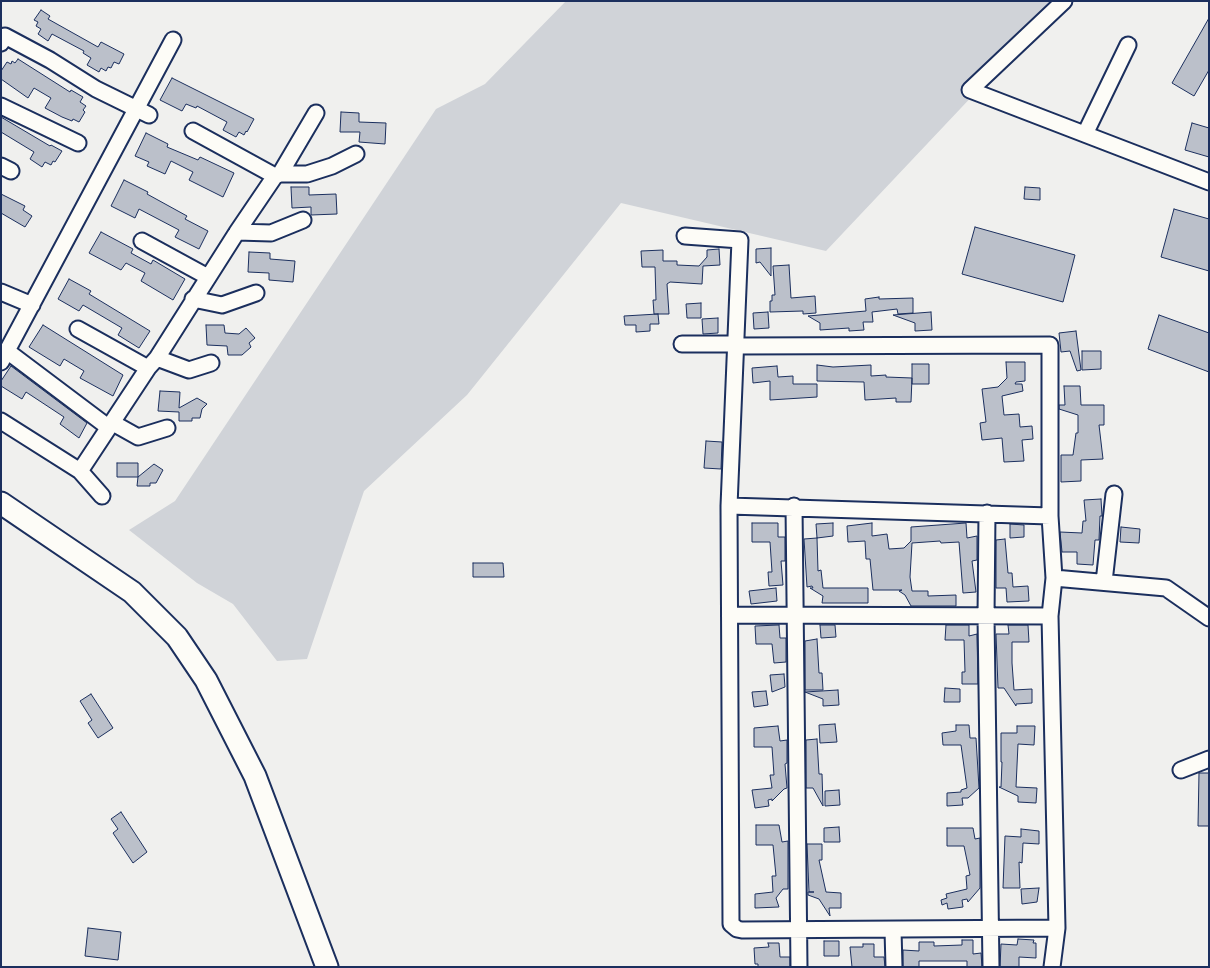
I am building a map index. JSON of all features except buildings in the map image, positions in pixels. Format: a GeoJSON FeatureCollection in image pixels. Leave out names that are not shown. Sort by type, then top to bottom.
{"type":"FeatureCollection","features":[{"type":"Feature","properties":{"kind":"street"},"geometry":{"type":"LineString","coordinates":[[1064,1],[970,90],[1209,182]]}},
{"type":"Feature","properties":{"kind":"street"},"geometry":{"type":"LineString","coordinates":[[1,43],[5,36],[50,60],[96,89],[143,112]]}},
{"type":"Feature","properties":{"kind":"street"},"geometry":{"type":"LineString","coordinates":[[167,428],[138,438],[110,425],[4,356],[143,112],[173,40]]}},
{"type":"Feature","properties":{"kind":"street"},"geometry":{"type":"LineString","coordinates":[[1085,134],[1128,45]]}},
{"type":"Feature","properties":{"kind":"street"},"geometry":{"type":"LineString","coordinates":[[1,106],[78,143]]}},
{"type":"Feature","properties":{"kind":"street"},"geometry":{"type":"LineString","coordinates":[[80,471],[237,232],[277,175],[316,113]]}},
{"type":"Feature","properties":{"kind":"street"},"geometry":{"type":"LineString","coordinates":[[193,131],[277,175],[307,174],[332,166],[356,154]]}},
{"type":"Feature","properties":{"kind":"street"},"geometry":{"type":"LineString","coordinates":[[237,232],[271,233],[303,220]]}},
{"type":"Feature","properties":{"kind":"street"},"geometry":{"type":"LineString","coordinates":[[685,236],[740,240],[729,506],[731,924],[737,929],[742,930],[1057,928]]}},
{"type":"Feature","properties":{"kind":"street"},"geometry":{"type":"LineString","coordinates":[[142,240],[208,277]]}},
{"type":"Feature","properties":{"kind":"street"},"geometry":{"type":"LineString","coordinates":[[1,292],[32,305]]}},
{"type":"Feature","properties":{"kind":"street"},"geometry":{"type":"LineString","coordinates":[[193,299],[222,305],[256,292]]}},
{"type":"Feature","properties":{"kind":"street"},"geometry":{"type":"LineString","coordinates":[[78,329],[152,363],[189,370],[211,364]]}},
{"type":"Feature","properties":{"kind":"street"},"geometry":{"type":"LineString","coordinates":[[682,344],[1050,345],[1050,516],[1054,578],[1050,616],[1057,928],[1052,967]]}},
{"type":"Feature","properties":{"kind":"street"},"geometry":{"type":"LineString","coordinates":[[1,422],[80,471],[102,496]]}},
{"type":"Feature","properties":{"kind":"street"},"geometry":{"type":"LineString","coordinates":[[1104,582],[1114,494]]}},
{"type":"Feature","properties":{"kind":"street"},"geometry":{"type":"LineString","coordinates":[[1,503],[132,592],[176,638],[206,680],[254,776],[326,967]]}},
{"type":"Feature","properties":{"kind":"street"},"geometry":{"type":"LineString","coordinates":[[729,506],[794,506],[1050,516]]}},
{"type":"Feature","properties":{"kind":"street"},"geometry":{"type":"LineString","coordinates":[[794,506],[799,967]]}},
{"type":"Feature","properties":{"kind":"street"},"geometry":{"type":"LineString","coordinates":[[987,514],[986,617],[992,928],[991,967]]}},
{"type":"Feature","properties":{"kind":"street"},"geometry":{"type":"LineString","coordinates":[[1054,578],[1166,588],[1209,618]]}},
{"type":"Feature","properties":{"kind":"street"},"geometry":{"type":"LineString","coordinates":[[731,616],[1050,616]]}},
{"type":"Feature","properties":{"kind":"street"},"geometry":{"type":"LineString","coordinates":[[1181,770],[1209,759]]}},
{"type":"Feature","properties":{"kind":"street"},"geometry":{"type":"LineString","coordinates":[[893,930],[894,967]]}},
{"type":"Feature","properties":{"kind":"shaded area"},"geometry":{"type":"Polygon","coordinates":[[[566,1],[1062,1],[826,251],[621,203],[467,395],[364,491],[307,659],[277,661],[233,604],[197,583],[129,530],[175,501],[436,109],[485,84],[566,1]]]}}]}
